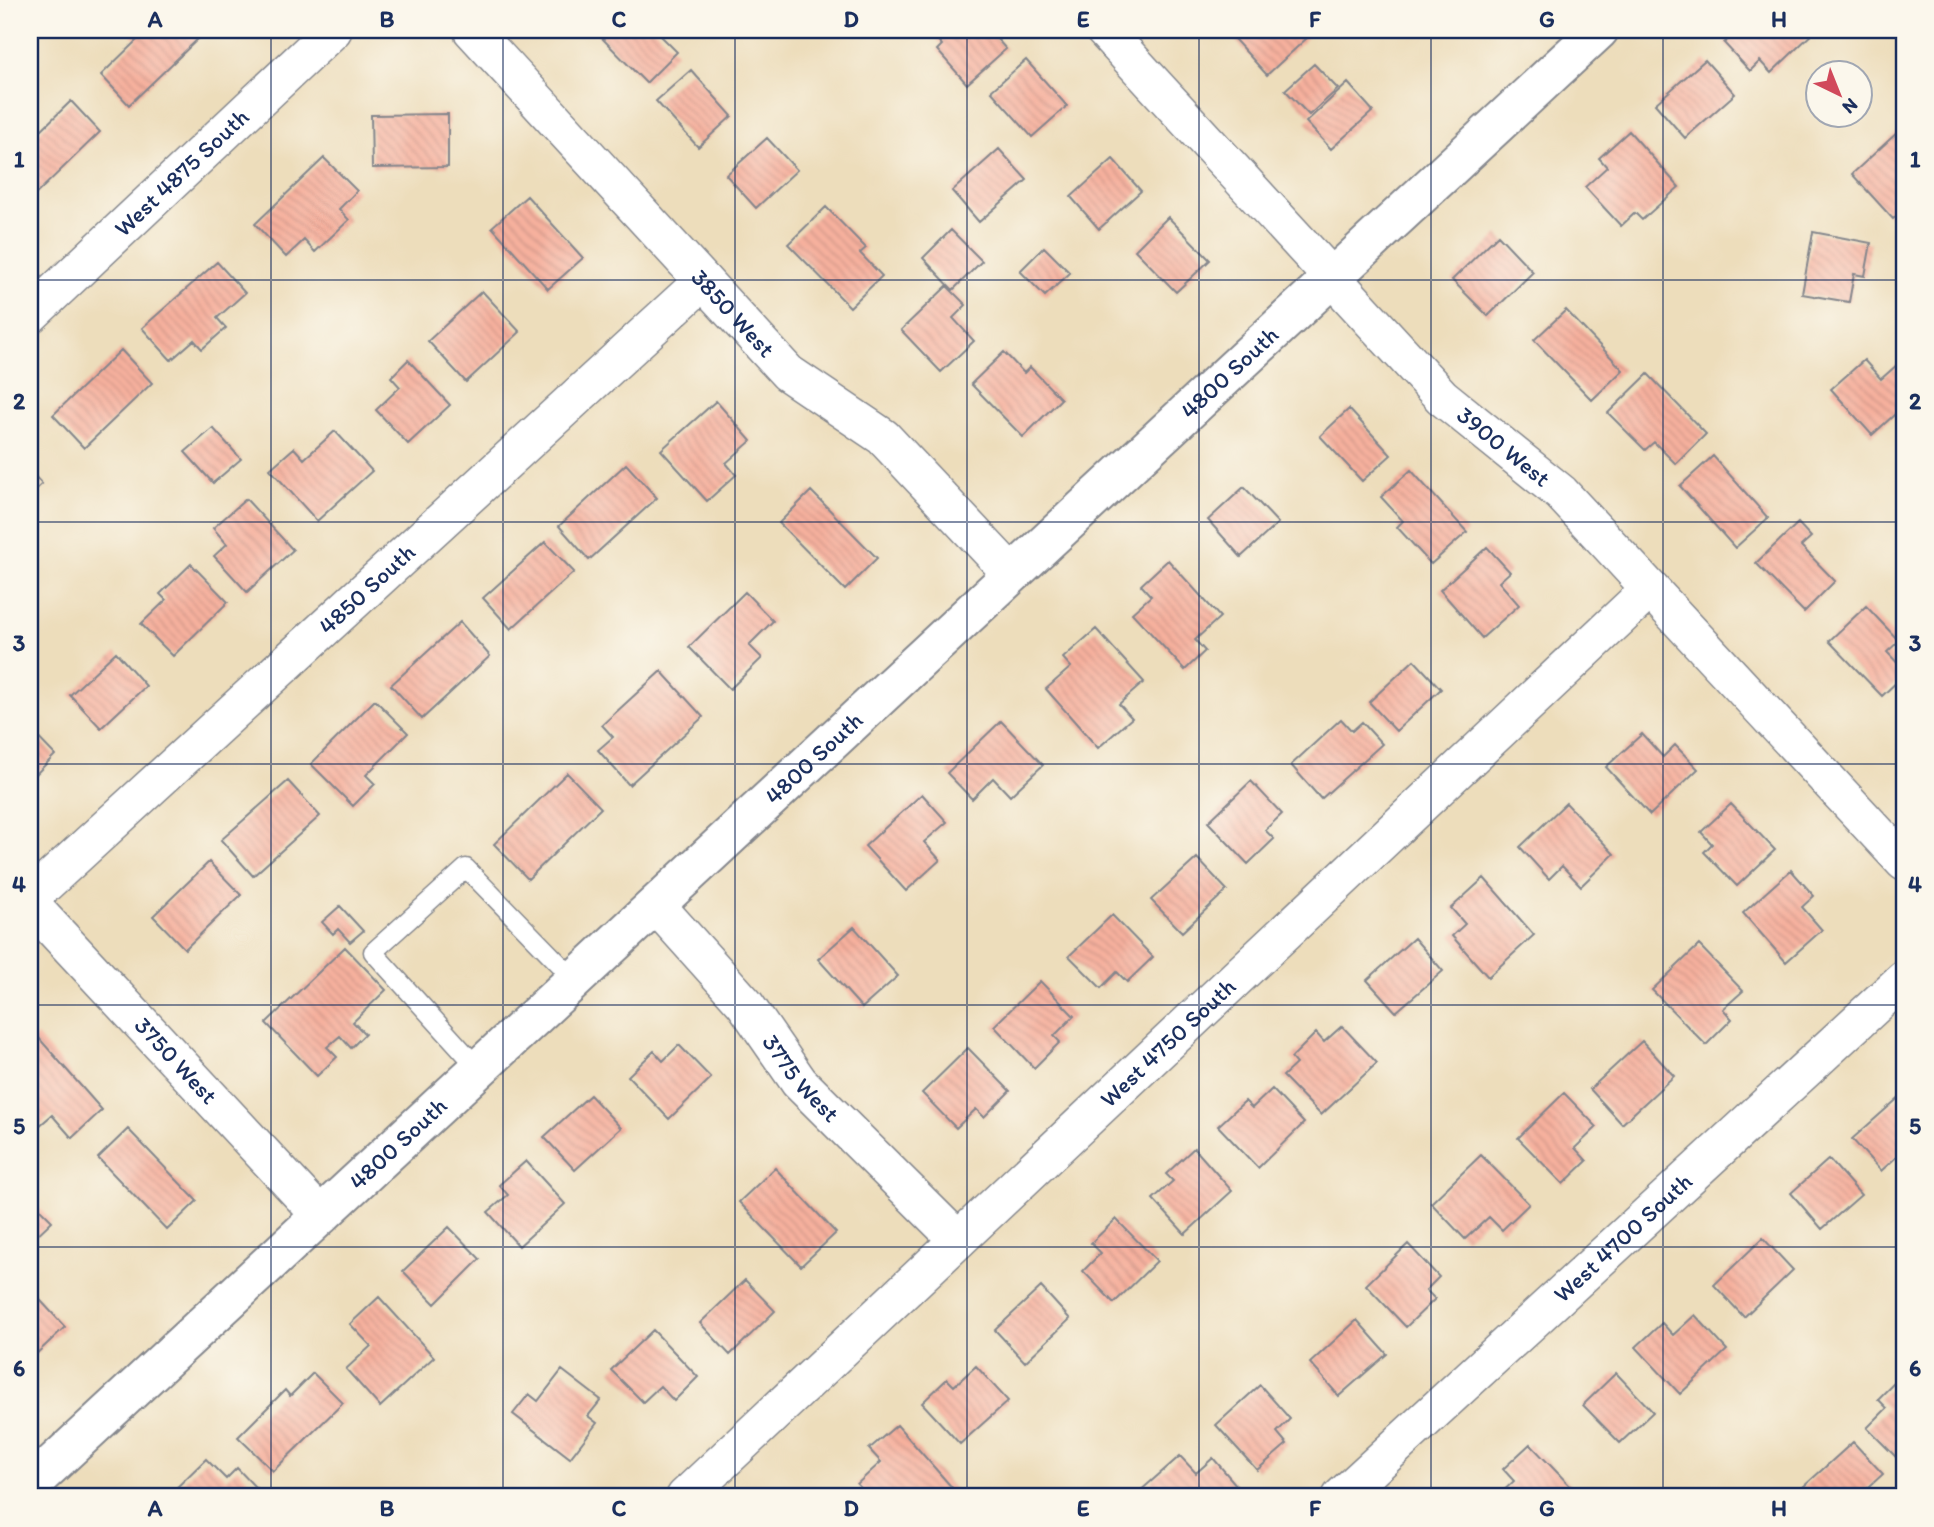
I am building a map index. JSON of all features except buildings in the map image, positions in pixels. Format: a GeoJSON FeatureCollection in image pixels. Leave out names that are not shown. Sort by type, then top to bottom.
{"type":"FeatureCollection","features":[{"type":"Feature","properties":{"kind":"street","name":"West 4875 South"},"geometry":{"type":"LineString","coordinates":[[30,315],[333,30]]}},
{"type":"Feature","properties":{"kind":"street","name":"3850 West"},"geometry":{"type":"LineString","coordinates":[[472,30],[788,373],[883,437],[1012,574]]}},
{"type":"Feature","properties":{"kind":"street","name":"3900 West"},"geometry":{"type":"LineString","coordinates":[[1104,30],[1442,397],[1561,493],[1904,862]]}},
{"type":"Feature","properties":{"kind":"street","name":"4800 South"},"geometry":{"type":"LineString","coordinates":[[35,1485],[479,1069],[1599,30]]}},
{"type":"Feature","properties":{"kind":"street","name":"4850 South"},"geometry":{"type":"LineString","coordinates":[[30,898],[703,281]]}},
{"type":"Feature","properties":{"kind":"street","name":"West 4750 South"},"geometry":{"type":"LineString","coordinates":[[685,1497],[1650,589]]}},
{"type":"Feature","properties":{"kind":"street","name":"3750 West"},"geometry":{"type":"LineString","coordinates":[[30,904],[321,1216]]}},
{"type":"Feature","properties":{"kind":"street","name":"3775 West"},"geometry":{"type":"LineString","coordinates":[[656,905],[745,1004],[799,1082],[958,1240]]}},
{"type":"Feature","properties":{"kind":"street","name":"West 4700 South"},"geometry":{"type":"LineString","coordinates":[[1341,1497],[1904,979]]}},
{"type":"Feature","properties":{"kind":"lane"},"geometry":{"type":"LineString","coordinates":[[479,1069],[373,952],[466,868],[575,980]]}}]}
